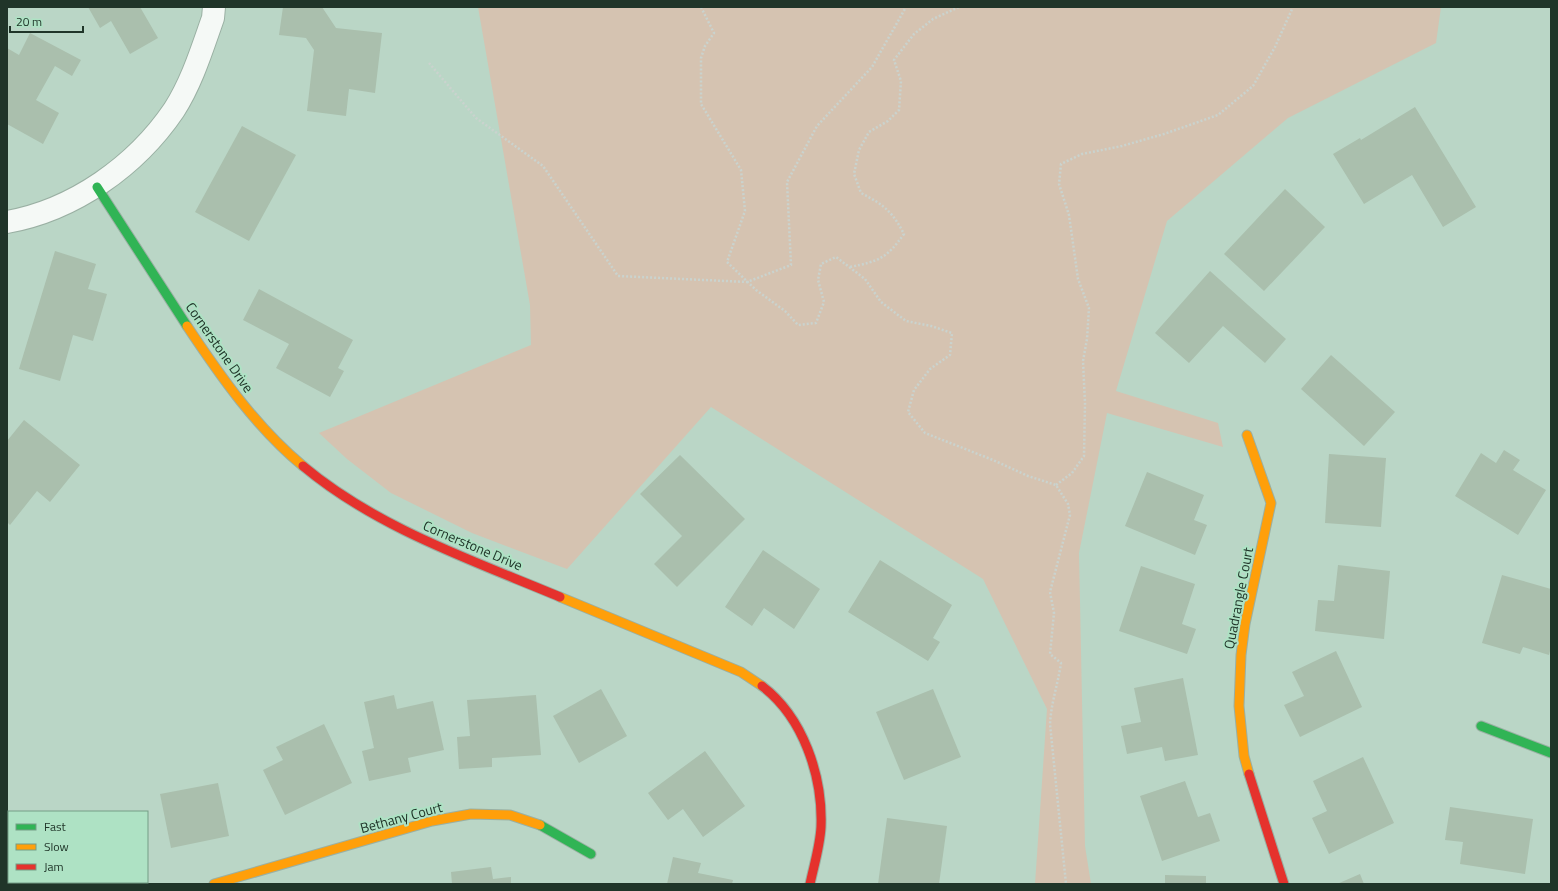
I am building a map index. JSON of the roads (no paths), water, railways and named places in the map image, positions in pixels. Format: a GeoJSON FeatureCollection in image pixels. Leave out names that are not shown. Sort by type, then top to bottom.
{"type":"FeatureCollection","features":[{"type":"Feature","properties":{"kind":"street"},"geometry":{"type":"LineString","coordinates":[[7,222],[32,218],[97,187],[125,164],[152,137],[174,109],[198,60],[213,18],[214,7]]}},
{"type":"Feature","properties":{"kind":"street","name":"Cornerstone Drive"},"geometry":{"type":"LineString","coordinates":[[97,187],[213,364],[242,404],[272,438],[302,465],[342,494],[380,518],[423,540],[741,672],[770,692],[792,718],[807,750],[820,786],[821,828],[810,884]]}},
{"type":"Feature","properties":{"kind":"street","name":"Quadrangle Court"},"geometry":{"type":"LineString","coordinates":[[1247,435],[1271,503],[1245,624],[1241,655],[1239,706],[1244,756],[1254,795],[1284,884]]}},
{"type":"Feature","properties":{"kind":"street"},"geometry":{"type":"LineString","coordinates":[[1481,726],[1551,753]]}},
{"type":"Feature","properties":{"kind":"street","name":"Bethany Court"},"geometry":{"type":"LineString","coordinates":[[214,884],[432,821],[471,814],[510,815],[542,825],[591,854]]}}]}
